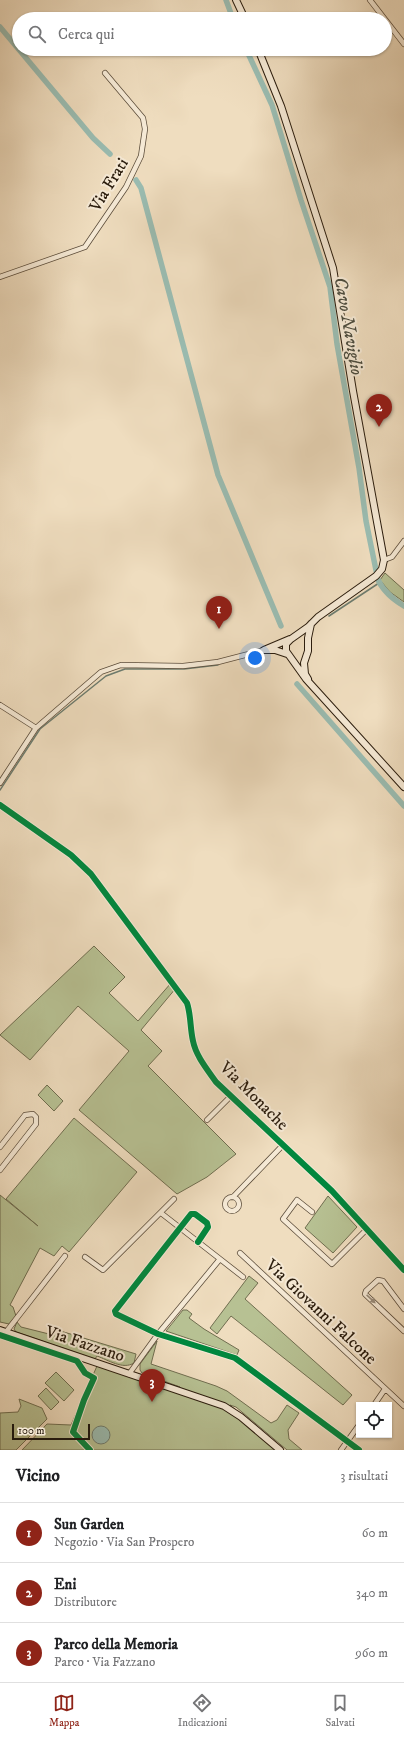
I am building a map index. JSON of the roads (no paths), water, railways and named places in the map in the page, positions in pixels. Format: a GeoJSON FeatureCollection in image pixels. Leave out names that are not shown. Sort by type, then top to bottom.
{"type":"FeatureCollection","features":[{"type":"Feature","properties":{"kind":"main road"},"geometry":{"type":"LineString","coordinates":[[236,0],[241,12]]}},
{"type":"Feature","properties":{"kind":"main road"},"geometry":{"type":"LineString","coordinates":[[261,56],[281,106],[333,268],[384,560],[382,569],[372,579],[318,617],[286,644],[288,656],[310,683],[404,787]]}},
{"type":"Feature","properties":{"kind":"main road"},"geometry":{"type":"LineString","coordinates":[[310,683],[305,674],[305,657],[308,651],[308,634],[312,623]]}},
{"type":"Feature","properties":{"kind":"main road"},"geometry":{"type":"LineString","coordinates":[[264,650],[293,638],[304,640],[308,645]]}},
{"type":"Feature","properties":{"kind":"main road"},"geometry":{"type":"LineString","coordinates":[[264,650],[275,650],[296,661],[305,657]]}},
{"type":"Feature","properties":{"kind":"main road","name":"Via Fazzano"},"geometry":{"type":"LineString","coordinates":[[3,1331],[224,1406],[241,1416],[280,1450]]}},
{"type":"Feature","properties":{"kind":"street"},"geometry":{"type":"LineString","coordinates":[[370,0],[379,12]]}},
{"type":"Feature","properties":{"kind":"street"},"geometry":{"type":"LineString","coordinates":[[392,28],[404,44]]}},
{"type":"Feature","properties":{"kind":"street","name":"Via Frati"},"geometry":{"type":"LineString","coordinates":[[0,277],[85,247],[126,187],[141,156],[145,129],[143,118],[105,73]]}},
{"type":"Feature","properties":{"kind":"street"},"geometry":{"type":"LineString","coordinates":[[384,560],[392,557],[404,540]]}},
{"type":"Feature","properties":{"kind":"street"},"geometry":{"type":"LineString","coordinates":[[0,783],[36,728],[101,672],[120,665],[183,666],[218,662],[264,650]]}},
{"type":"Feature","properties":{"kind":"street"},"geometry":{"type":"LineString","coordinates":[[0,706],[36,728]]}},
{"type":"Feature","properties":{"kind":"street","name":"Via Monache"},"geometry":{"type":"LineString","coordinates":[[0,805],[78,861],[102,888],[187,1003],[190,1012],[193,1040],[198,1054],[216,1082],[332,1191],[404,1270]]}},
{"type":"Feature","properties":{"kind":"street","name":"Via Monache"},"geometry":{"type":"LineString","coordinates":[[207,1120],[231,1096]]}},
{"type":"Feature","properties":{"kind":"street"},"geometry":{"type":"LineString","coordinates":[[0,1147],[25,1115],[33,1114],[36,1117],[36,1124],[0,1170]]}},
{"type":"Feature","properties":{"kind":"street"},"geometry":{"type":"LineString","coordinates":[[233,1197],[283,1145]]}},
{"type":"Feature","properties":{"kind":"street"},"geometry":{"type":"LineString","coordinates":[[85,1257],[103,1270],[174,1199]]}},
{"type":"Feature","properties":{"kind":"street"},"geometry":{"type":"LineString","coordinates":[[312,1212],[297,1200],[283,1219],[332,1264],[367,1229]]}},
{"type":"Feature","properties":{"kind":"street"},"geometry":{"type":"LineString","coordinates":[[161,1212],[243,1277]]}},
{"type":"Feature","properties":{"kind":"street"},"geometry":{"type":"LineString","coordinates":[[198,1242],[208,1227],[208,1223],[194,1214],[191,1214],[115,1311],[116,1314],[158,1334],[235,1358],[359,1450]]}},
{"type":"Feature","properties":{"kind":"street","name":"Via Giovanni Falcone"},"geometry":{"type":"LineString","coordinates":[[240,1253],[404,1406]]}},
{"type":"Feature","properties":{"kind":"street","name":"Via Fazzano"},"geometry":{"type":"LineString","coordinates":[[3,1331],[65,1256]]}},
{"type":"Feature","properties":{"kind":"street"},"geometry":{"type":"LineString","coordinates":[[129,1374],[158,1334],[220,1259]]}},
{"type":"Feature","properties":{"kind":"street"},"geometry":{"type":"LineString","coordinates":[[404,1309],[383,1281],[378,1280],[366,1291],[365,1294],[404,1331]]}},
{"type":"Feature","properties":{"kind":"street"},"geometry":{"type":"LineString","coordinates":[[376,1402],[385,1389]]}},
{"type":"Feature","properties":{"kind":"street"},"geometry":{"type":"LineString","coordinates":[[341,1450],[356,1429]]}},
{"type":"Feature","properties":{"kind":"water"},"geometry":{"type":"Polygon","coordinates":[[[101,1426],[107,1429],[110,1435],[107,1441],[101,1444],[95,1441],[92,1435],[95,1429],[101,1426]]]}},
{"type":"Feature","properties":{"kind":"waterway","name":"Cavo Naviglio"},"geometry":{"type":"LineString","coordinates":[[226,0],[230,12]]}},
{"type":"Feature","properties":{"kind":"waterway"},"geometry":{"type":"LineString","coordinates":[[0,27],[12,41]]}},
{"type":"Feature","properties":{"kind":"waterway"},"geometry":{"type":"LineString","coordinates":[[24,56],[93,138],[110,154]]}},
{"type":"Feature","properties":{"kind":"waterway","name":"Cavo Naviglio"},"geometry":{"type":"LineString","coordinates":[[249,56],[272,105],[301,200],[330,287],[337,344],[359,468],[366,521],[378,580],[389,595],[404,606]]}},
{"type":"Feature","properties":{"kind":"waterway"},"geometry":{"type":"LineString","coordinates":[[136,180],[141,188],[218,475],[281,626]]}},
{"type":"Feature","properties":{"kind":"waterway"},"geometry":{"type":"LineString","coordinates":[[329,616],[379,583]]}},
{"type":"Feature","properties":{"kind":"waterway"},"geometry":{"type":"LineString","coordinates":[[0,790],[40,729],[106,676],[125,669],[184,669],[218,665]]}},
{"type":"Feature","properties":{"kind":"waterway"},"geometry":{"type":"LineString","coordinates":[[297,684],[404,806]]}},
{"type":"Feature","properties":{"kind":"place","name":"Eni"},"geometry":{"type":"Point","coordinates":[379,427]}},
{"type":"Feature","properties":{"kind":"place","name":"Sun Garden"},"geometry":{"type":"Point","coordinates":[219,629]}},
{"type":"Feature","properties":{"kind":"place","name":"Parco della Memoria"},"geometry":{"type":"Point","coordinates":[152,1402]}}]}
